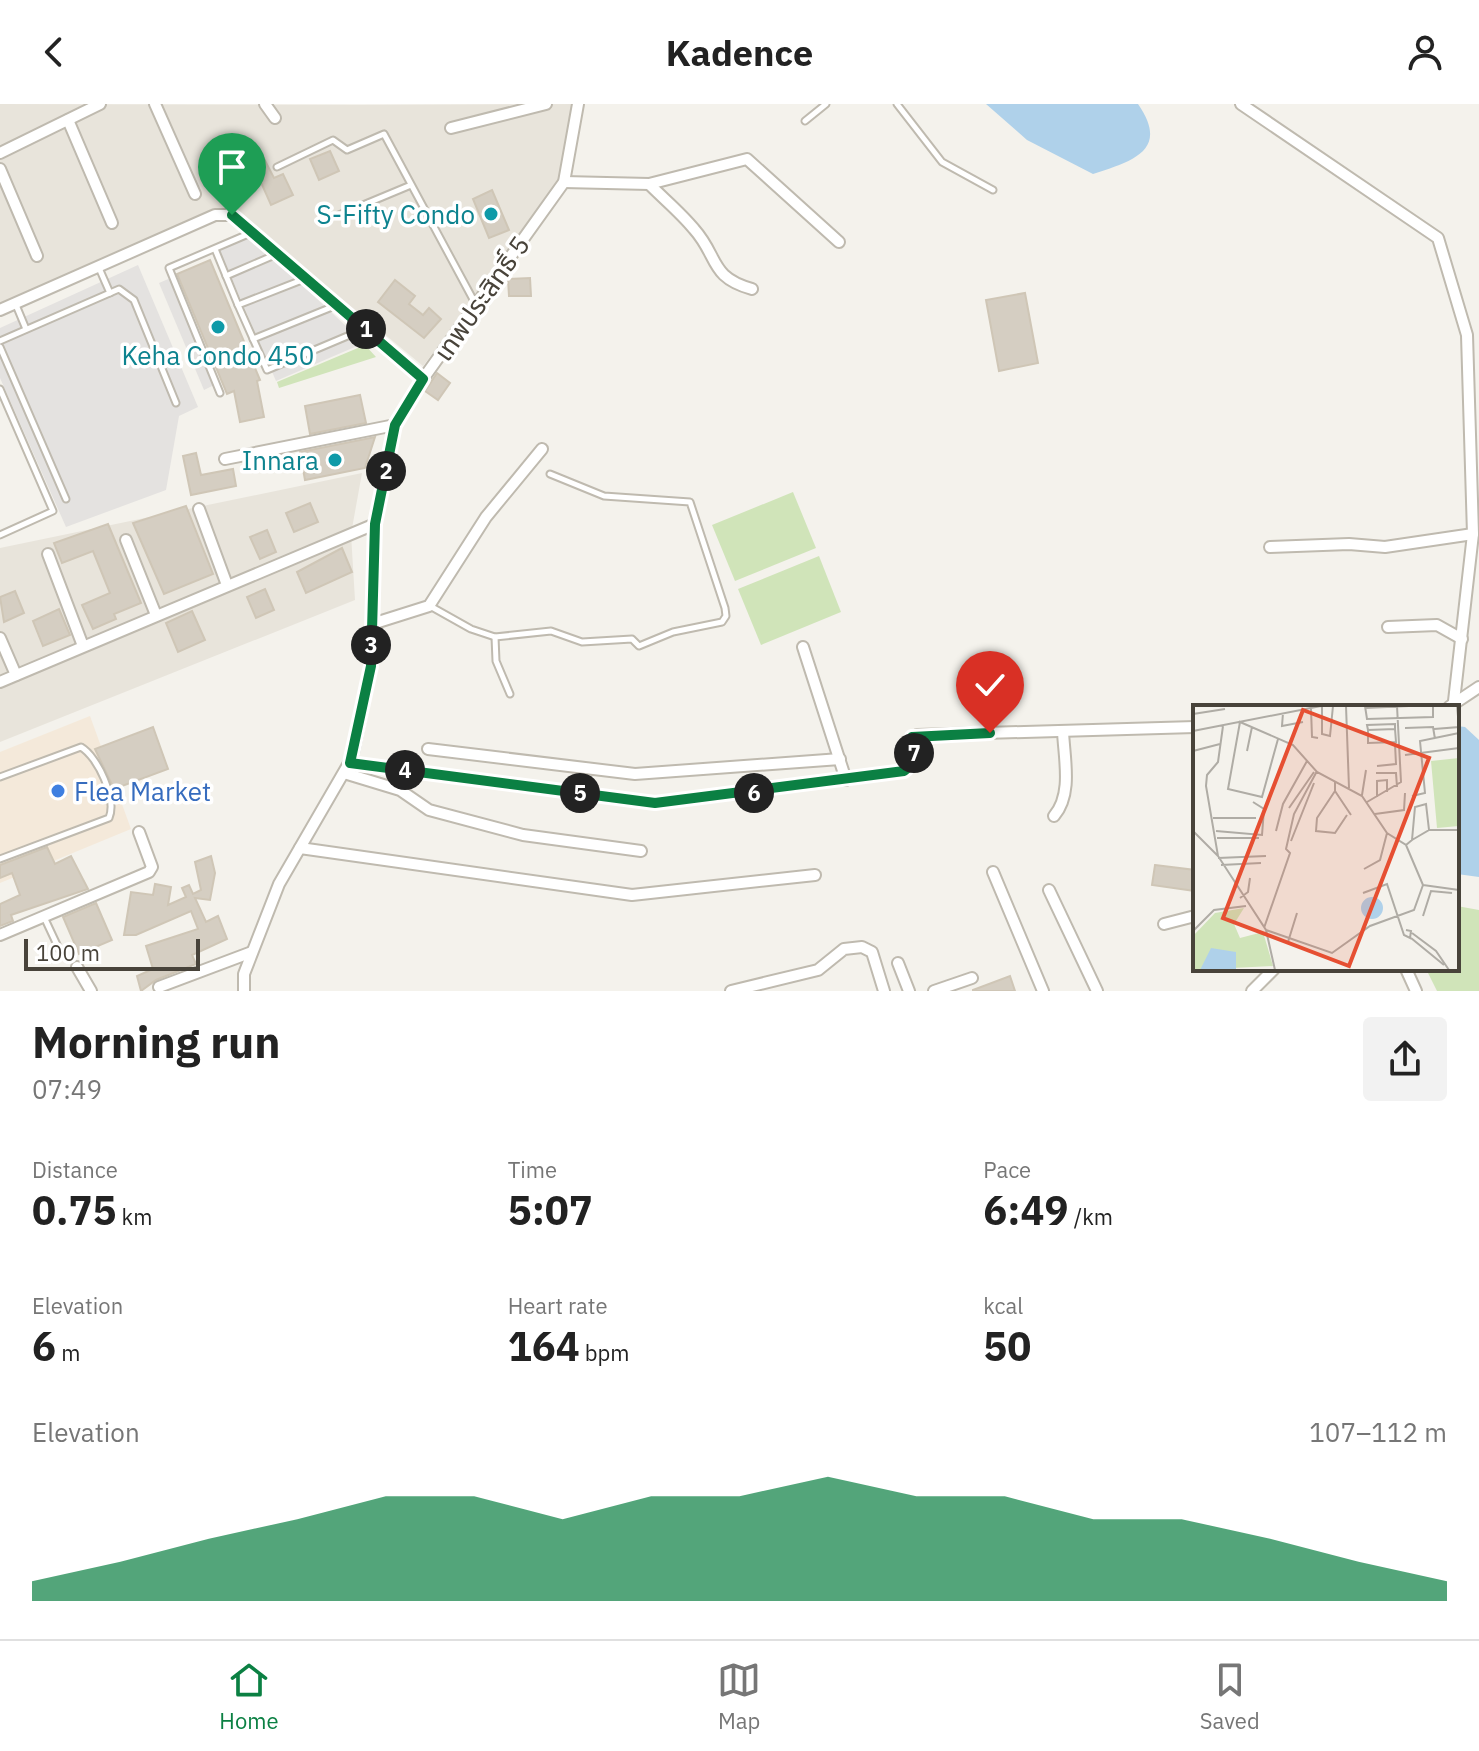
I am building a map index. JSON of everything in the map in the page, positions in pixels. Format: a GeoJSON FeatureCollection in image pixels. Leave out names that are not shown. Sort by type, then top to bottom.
{"type":"FeatureCollection","features":[{"type":"Feature","properties":{"kind":"street"},"geometry":{"type":"LineString","coordinates":[[0,153],[100,104]]}},
{"type":"Feature","properties":{"kind":"street"},"geometry":{"type":"LineString","coordinates":[[155,104],[195,194]]}},
{"type":"Feature","properties":{"kind":"street"},"geometry":{"type":"LineString","coordinates":[[265,104],[275,118]]}},
{"type":"Feature","properties":{"kind":"street"},"geometry":{"type":"LineString","coordinates":[[451,128],[546,104]]}},
{"type":"Feature","properties":{"kind":"street","name":"เทพประสิทธิ์ 5"},"geometry":{"type":"LineString","coordinates":[[244,991],[244,974],[279,884],[350,763],[371,666],[375,524],[395,425],[475,304],[564,182],[578,104]]}},
{"type":"Feature","properties":{"kind":"street"},"geometry":{"type":"LineString","coordinates":[[1241,104],[1438,238],[1467,335],[1473,534],[1462,639],[1451,704]]}},
{"type":"Feature","properties":{"kind":"street"},"geometry":{"type":"LineString","coordinates":[[68,120],[112,223]]}},
{"type":"Feature","properties":{"kind":"street"},"geometry":{"type":"LineString","coordinates":[[564,182],[649,184],[747,159],[839,242]]}},
{"type":"Feature","properties":{"kind":"street"},"geometry":{"type":"LineString","coordinates":[[0,169],[37,256]]}},
{"type":"Feature","properties":{"kind":"street"},"geometry":{"type":"LineString","coordinates":[[649,184],[694,228],[720,273],[733,284],[752,289]]}},
{"type":"Feature","properties":{"kind":"street"},"geometry":{"type":"LineString","coordinates":[[0,310],[215,215],[232,215],[280,253],[423,379]]}},
{"type":"Feature","properties":{"kind":"street"},"geometry":{"type":"LineString","coordinates":[[225,459],[395,425]]}},
{"type":"Feature","properties":{"kind":"street"},"geometry":{"type":"LineString","coordinates":[[372,624],[429,606],[486,517],[542,449]]}},
{"type":"Feature","properties":{"kind":"street"},"geometry":{"type":"LineString","coordinates":[[199,509],[227,585]]}},
{"type":"Feature","properties":{"kind":"street"},"geometry":{"type":"LineString","coordinates":[[0,682],[375,524]]}},
{"type":"Feature","properties":{"kind":"street"},"geometry":{"type":"LineString","coordinates":[[1270,547],[1349,544],[1385,547],[1473,534]]}},
{"type":"Feature","properties":{"kind":"street"},"geometry":{"type":"LineString","coordinates":[[126,540],[156,615]]}},
{"type":"Feature","properties":{"kind":"street"},"geometry":{"type":"LineString","coordinates":[[48,554],[83,646]]}},
{"type":"Feature","properties":{"kind":"street"},"geometry":{"type":"LineString","coordinates":[[1388,627],[1437,625],[1462,639]]}},
{"type":"Feature","properties":{"kind":"street"},"geometry":{"type":"LineString","coordinates":[[0,638],[16,675]]}},
{"type":"Feature","properties":{"kind":"street"},"geometry":{"type":"LineString","coordinates":[[803,647],[846,780]]}},
{"type":"Feature","properties":{"kind":"street"},"geometry":{"type":"LineString","coordinates":[[1451,704],[1479,687]]}},
{"type":"Feature","properties":{"kind":"street"},"geometry":{"type":"LineString","coordinates":[[350,763],[655,803],[846,780],[911,768],[916,761],[910,741],[917,735],[1193,727]]}},
{"type":"Feature","properties":{"kind":"street"},"geometry":{"type":"LineString","coordinates":[[1054,816],[1062,806],[1065,794],[1063,731]]}},
{"type":"Feature","properties":{"kind":"street"},"geometry":{"type":"LineString","coordinates":[[428,749],[635,774],[840,759]]}},
{"type":"Feature","properties":{"kind":"street"},"geometry":{"type":"LineString","coordinates":[[344,773],[400,790],[429,810],[523,835],[641,851]]}},
{"type":"Feature","properties":{"kind":"street"},"geometry":{"type":"LineString","coordinates":[[0,935],[151,870],[139,832]]}},
{"type":"Feature","properties":{"kind":"street"},"geometry":{"type":"LineString","coordinates":[[300,848],[632,895],[815,875]]}},
{"type":"Feature","properties":{"kind":"street"},"geometry":{"type":"LineString","coordinates":[[993,872],[1043,991]]}},
{"type":"Feature","properties":{"kind":"street"},"geometry":{"type":"LineString","coordinates":[[1049,890],[1097,991]]}},
{"type":"Feature","properties":{"kind":"street"},"geometry":{"type":"LineString","coordinates":[[1164,924],[1193,917]]}},
{"type":"Feature","properties":{"kind":"street"},"geometry":{"type":"LineString","coordinates":[[731,991],[818,970],[844,949],[862,947],[872,952],[884,991]]}},
{"type":"Feature","properties":{"kind":"street"},"geometry":{"type":"LineString","coordinates":[[159,987],[252,952]]}},
{"type":"Feature","properties":{"kind":"street"},"geometry":{"type":"LineString","coordinates":[[898,963],[909,991]]}},
{"type":"Feature","properties":{"kind":"street"},"geometry":{"type":"LineString","coordinates":[[77,967],[91,991]]}},
{"type":"Feature","properties":{"kind":"street"},"geometry":{"type":"LineString","coordinates":[[1260,988],[1273,971]]}},
{"type":"Feature","properties":{"kind":"street"},"geometry":{"type":"LineString","coordinates":[[1407,971],[1416,991]]}},
{"type":"Feature","properties":{"kind":"street"},"geometry":{"type":"LineString","coordinates":[[934,991],[972,978]]}},
{"type":"Feature","properties":{"kind":"lane"},"geometry":{"type":"LineString","coordinates":[[805,121],[826,104]]}},
{"type":"Feature","properties":{"kind":"lane"},"geometry":{"type":"LineString","coordinates":[[897,104],[942,162],[993,190]]}},
{"type":"Feature","properties":{"kind":"lane"},"geometry":{"type":"LineString","coordinates":[[277,167],[333,140],[347,150],[384,134],[475,304]]}},
{"type":"Feature","properties":{"kind":"lane"},"geometry":{"type":"LineString","coordinates":[[339,215],[411,185]]}},
{"type":"Feature","properties":{"kind":"lane"},"geometry":{"type":"LineString","coordinates":[[220,393],[169,268],[253,231]]}},
{"type":"Feature","properties":{"kind":"lane"},"geometry":{"type":"LineString","coordinates":[[215,249],[267,370],[365,329]]}},
{"type":"Feature","properties":{"kind":"lane"},"geometry":{"type":"LineString","coordinates":[[226,276],[280,253]]}},
{"type":"Feature","properties":{"kind":"lane"},"geometry":{"type":"LineString","coordinates":[[98,266],[110,293]]}},
{"type":"Feature","properties":{"kind":"lane"},"geometry":{"type":"LineString","coordinates":[[238,305],[308,278]]}},
{"type":"Feature","properties":{"kind":"lane"},"geometry":{"type":"LineString","coordinates":[[0,341],[119,289],[134,300],[176,403]]}},
{"type":"Feature","properties":{"kind":"lane"},"geometry":{"type":"LineString","coordinates":[[16,304],[26,329]]}},
{"type":"Feature","properties":{"kind":"lane"},"geometry":{"type":"LineString","coordinates":[[253,339],[338,305]]}},
{"type":"Feature","properties":{"kind":"lane"},"geometry":{"type":"LineString","coordinates":[[0,347],[66,499]]}},
{"type":"Feature","properties":{"kind":"lane"},"geometry":{"type":"LineString","coordinates":[[0,389],[53,511],[0,535]]}},
{"type":"Feature","properties":{"kind":"lane"},"geometry":{"type":"LineString","coordinates":[[429,606],[471,629],[495,637],[551,631],[582,642],[632,639],[639,646],[673,632],[722,622],[726,616],[690,502],[604,496],[550,474]]}},
{"type":"Feature","properties":{"kind":"lane"},"geometry":{"type":"LineString","coordinates":[[495,637],[496,661],[510,694]]}},
{"type":"Feature","properties":{"kind":"lane"},"geometry":{"type":"LineString","coordinates":[[0,777],[81,747],[89,752],[98,768],[112,807],[109,818],[0,859]]}},
{"type":"Feature","properties":{"kind":"lane"},"geometry":{"type":"LineString","coordinates":[[44,917],[59,949]]}},
{"type":"Feature","properties":{"kind":"shaded area"},"geometry":{"type":"Polygon","coordinates":[[[0,104],[578,104],[564,182],[423,366],[232,208],[0,310],[0,104]]]}},
{"type":"Feature","properties":{"kind":"shaded area"},"geometry":{"type":"Polygon","coordinates":[[[249,235],[364,343],[276,381],[219,249],[249,235]]]}},
{"type":"Feature","properties":{"kind":"shaded area"},"geometry":{"type":"Polygon","coordinates":[[[138,265],[198,407],[179,416],[166,490],[66,527],[0,378],[0,328],[138,265]]]}},
{"type":"Feature","properties":{"kind":"shaded area"},"geometry":{"type":"Polygon","coordinates":[[[173,277],[218,383],[204,390],[159,283],[173,277]]]}},
{"type":"Feature","properties":{"kind":"shaded area"},"geometry":{"type":"Polygon","coordinates":[[[362,473],[351,534],[355,600],[0,742],[0,548],[362,473]]]}},
{"type":"Feature","properties":{"kind":"shaded area","name":"Flea Market"},"geometry":{"type":"Polygon","coordinates":[[[90,716],[131,829],[0,883],[0,752],[90,716]]]}},
{"type":"Feature","properties":{"kind":"green space"},"geometry":{"type":"Polygon","coordinates":[[[365,345],[376,357],[279,388],[277,382],[365,345]]]}},
{"type":"Feature","properties":{"kind":"green space"},"geometry":{"type":"Polygon","coordinates":[[[793,492],[816,548],[735,581],[712,525],[793,492]]]}},
{"type":"Feature","properties":{"kind":"green space"},"geometry":{"type":"Polygon","coordinates":[[[819,556],[841,612],[761,645],[738,589],[819,556]]]}},
{"type":"Feature","properties":{"kind":"green space"},"geometry":{"type":"Polygon","coordinates":[[[1459,906],[1479,910],[1479,991],[1437,991],[1427,971],[1459,971],[1459,906]]]}},
{"type":"Feature","properties":{"kind":"water"},"geometry":{"type":"Polygon","coordinates":[[[986,104],[1138,104],[1147,120],[1150,133],[1148,143],[1133,158],[1093,174],[1027,140],[986,104]]]}},
{"type":"Feature","properties":{"kind":"water"},"geometry":{"type":"Polygon","coordinates":[[[1459,726],[1465,727],[1479,740],[1479,877],[1459,874],[1459,726]]]}},
{"type":"Feature","properties":{"kind":"building"},"geometry":{"type":"Polygon","coordinates":[[[259,149],[274,178],[283,174],[293,195],[271,205],[260,180],[251,185],[237,160],[259,149]]]}},
{"type":"Feature","properties":{"kind":"building"},"geometry":{"type":"Polygon","coordinates":[[[330,151],[339,171],[319,180],[310,159],[330,151]]]}},
{"type":"Feature","properties":{"kind":"building","name":"S-Fifty Condo"},"geometry":{"type":"Polygon","coordinates":[[[492,190],[509,230],[489,238],[473,199],[492,190]]]}},
{"type":"Feature","properties":{"kind":"building","name":"Keha Condo 450"},"geometry":{"type":"Polygon","coordinates":[[[210,260],[260,380],[257,381],[264,417],[240,422],[234,391],[227,394],[177,274],[210,260]]]}},
{"type":"Feature","properties":{"kind":"building"},"geometry":{"type":"Polygon","coordinates":[[[530,278],[531,296],[509,296],[508,279],[530,278]]]}},
{"type":"Feature","properties":{"kind":"building"},"geometry":{"type":"Polygon","coordinates":[[[395,280],[415,296],[409,304],[423,315],[429,308],[441,319],[424,338],[378,302],[395,280]]]}},
{"type":"Feature","properties":{"kind":"building"},"geometry":{"type":"Polygon","coordinates":[[[1025,293],[1038,363],[999,371],[986,300],[1025,293]]]}},
{"type":"Feature","properties":{"kind":"building"},"geometry":{"type":"Polygon","coordinates":[[[437,373],[450,383],[438,400],[425,391],[437,373]]]}},
{"type":"Feature","properties":{"kind":"building"},"geometry":{"type":"Polygon","coordinates":[[[360,395],[366,423],[310,434],[305,406],[360,395]]]}},
{"type":"Feature","properties":{"kind":"building","name":"Innara"},"geometry":{"type":"Polygon","coordinates":[[[375,437],[365,468],[305,480],[300,452],[375,437]]]}},
{"type":"Feature","properties":{"kind":"building"},"geometry":{"type":"Polygon","coordinates":[[[196,453],[201,475],[233,469],[236,486],[191,495],[183,456],[196,453]]]}},
{"type":"Feature","properties":{"kind":"building"},"geometry":{"type":"Polygon","coordinates":[[[310,503],[318,522],[294,532],[286,513],[310,503]]]}},
{"type":"Feature","properties":{"kind":"building"},"geometry":{"type":"Polygon","coordinates":[[[186,506],[213,574],[164,594],[133,523],[186,506]]]}},
{"type":"Feature","properties":{"kind":"building"},"geometry":{"type":"Polygon","coordinates":[[[108,524],[141,603],[114,614],[116,619],[93,629],[82,605],[110,593],[93,551],[62,563],[54,543],[108,524]]]}},
{"type":"Feature","properties":{"kind":"building"},"geometry":{"type":"Polygon","coordinates":[[[267,530],[276,552],[260,559],[250,537],[267,530]]]}},
{"type":"Feature","properties":{"kind":"building"},"geometry":{"type":"Polygon","coordinates":[[[342,548],[352,572],[306,593],[297,572],[342,548]]]}},
{"type":"Feature","properties":{"kind":"building"},"geometry":{"type":"Polygon","coordinates":[[[265,589],[274,610],[256,618],[247,597],[265,589]]]}},
{"type":"Feature","properties":{"kind":"building"},"geometry":{"type":"Polygon","coordinates":[[[15,591],[24,613],[4,622],[0,597],[15,591]]]}},
{"type":"Feature","properties":{"kind":"building"},"geometry":{"type":"Polygon","coordinates":[[[59,609],[70,635],[43,646],[33,621],[59,609]]]}},
{"type":"Feature","properties":{"kind":"building"},"geometry":{"type":"Polygon","coordinates":[[[192,611],[205,640],[178,652],[166,623],[192,611]]]}},
{"type":"Feature","properties":{"kind":"building"},"geometry":{"type":"Polygon","coordinates":[[[153,727],[168,769],[114,789],[95,749],[153,727]]]}},
{"type":"Feature","properties":{"kind":"building"},"geometry":{"type":"Polygon","coordinates":[[[47,847],[55,864],[71,856],[88,889],[11,915],[13,921],[0,926],[0,904],[20,895],[12,873],[0,878],[0,865],[47,847]]]}},
{"type":"Feature","properties":{"kind":"building"},"geometry":{"type":"Polygon","coordinates":[[[211,856],[215,873],[210,900],[195,898],[206,922],[218,916],[227,939],[192,955],[196,964],[156,980],[141,991],[137,976],[153,969],[146,946],[198,929],[191,911],[136,935],[124,935],[131,892],[153,895],[155,884],[171,887],[168,905],[186,897],[182,888],[189,885],[193,894],[201,890],[195,862],[211,856]]]}},
{"type":"Feature","properties":{"kind":"building"},"geometry":{"type":"Polygon","coordinates":[[[1155,865],[1193,870],[1193,891],[1152,885],[1155,865]]]}},
{"type":"Feature","properties":{"kind":"building"},"geometry":{"type":"Polygon","coordinates":[[[96,903],[112,940],[79,954],[63,917],[96,903]]]}},
{"type":"Feature","properties":{"kind":"building"},"geometry":{"type":"Polygon","coordinates":[[[1010,976],[1015,991],[973,991],[973,990],[1010,976]]]}},
{"type":"Feature","properties":{"kind":"place","name":"S-Fifty Condo"},"geometry":{"type":"Point","coordinates":[491,214]}},
{"type":"Feature","properties":{"kind":"place","name":"Keha Condo 450"},"geometry":{"type":"Point","coordinates":[218,327]}},
{"type":"Feature","properties":{"kind":"place","name":"Innara"},"geometry":{"type":"Point","coordinates":[335,460]}},
{"type":"Feature","properties":{"kind":"place","name":"Flea Market"},"geometry":{"type":"Point","coordinates":[58,791]}},
{"type":"Feature","properties":{"kind":"route"},"geometry":{"type":"LineString","coordinates":[[232,215],[280,253],[423,379],[395,425],[375,524],[371,666],[350,763],[670,803],[904,771],[916,761],[910,741],[912,737],[990,733]]}}]}
